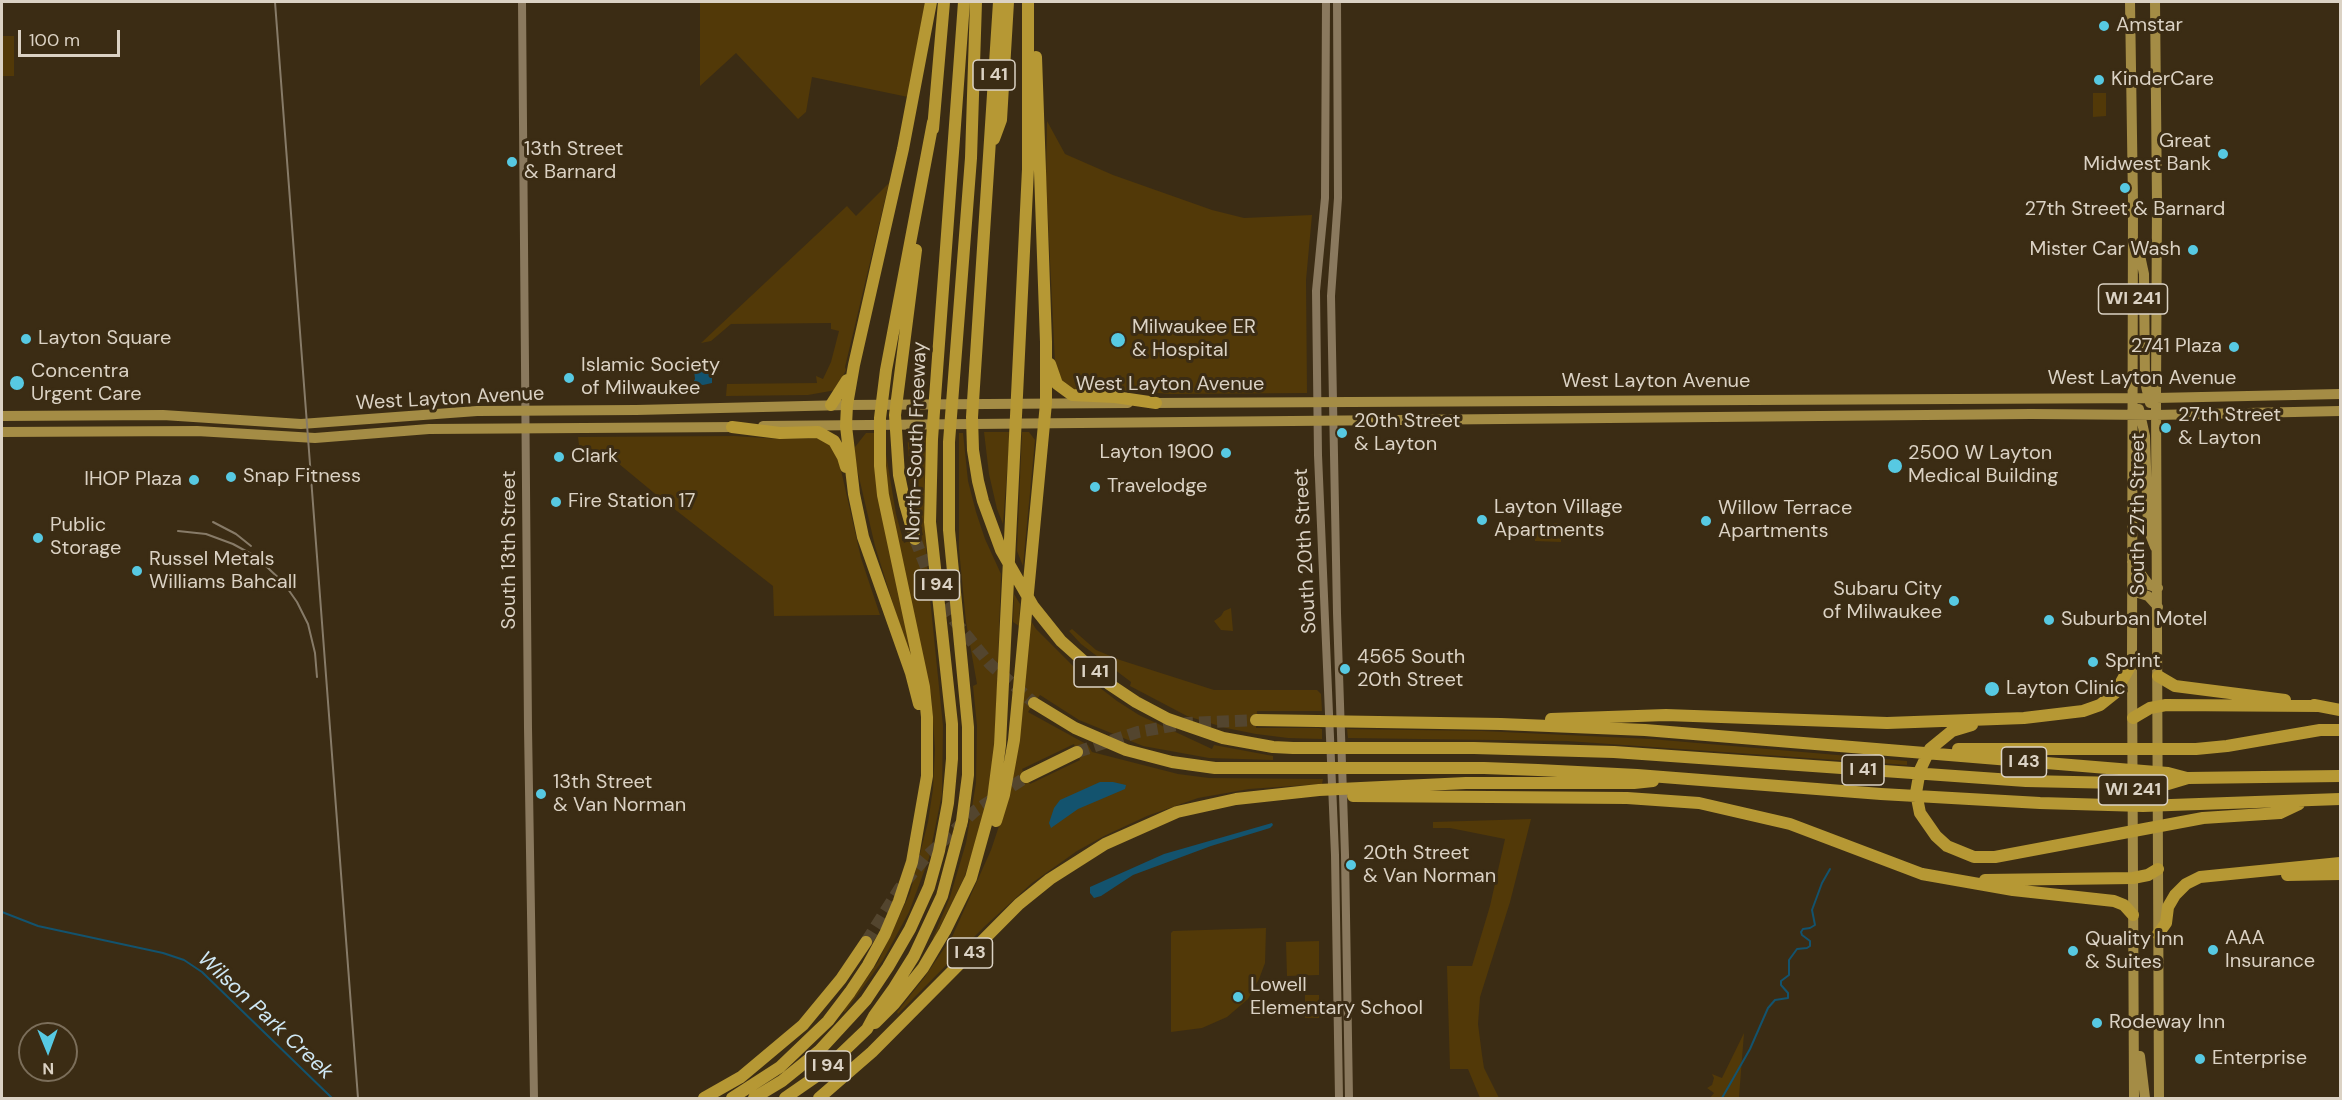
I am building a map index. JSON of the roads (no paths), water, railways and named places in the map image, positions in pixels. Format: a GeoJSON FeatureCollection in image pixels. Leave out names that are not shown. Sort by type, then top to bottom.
{"type":"FeatureCollection","features":[{"type":"Feature","properties":{"kind":"highway"},"geometry":{"type":"LineString","coordinates":[[924,794],[923,727],[917,695],[863,537],[854,494],[846,426],[854,365],[903,149],[931,2]]}},
{"type":"Feature","properties":{"kind":"highway"},"geometry":{"type":"LineString","coordinates":[[915,539],[904,504],[899,475],[895,414],[933,122],[944,2]]}},
{"type":"Feature","properties":{"kind":"highway","name":"North-South Freeway"},"geometry":{"type":"LineString","coordinates":[[754,1098],[782,1081],[819,1051],[866,999],[910,929],[928,887],[939,851],[949,792],[952,724],[930,522],[932,439],[964,2]]}},
{"type":"Feature","properties":{"kind":"highway","name":"North-South Freeway"},"geometry":{"type":"LineString","coordinates":[[785,1098],[820,1073],[867,1029],[914,956],[942,896],[960,836],[966,790],[968,727],[952,564],[949,484],[954,366],[971,158],[976,2]]}},
{"type":"Feature","properties":{"kind":"highway","name":"I 41"},"geometry":{"type":"LineString","coordinates":[[999,2],[972,417],[973,450],[983,501],[1001,550],[1022,588],[1061,641],[1109,684],[1136,702],[1168,719],[1223,738],[1273,747],[1474,748],[1614,752],[2026,781],[2168,784],[2188,778],[2340,776]]}},
{"type":"Feature","properties":{"kind":"highway"},"geometry":{"type":"LineString","coordinates":[[990,148],[1001,120],[1008,2]]}},
{"type":"Feature","properties":{"kind":"highway"},"geometry":{"type":"LineString","coordinates":[[867,1029],[887,1012],[923,968],[963,895],[979,854],[993,799],[998,766],[1008,595],[1028,169],[1028,2]]}},
{"type":"Feature","properties":{"kind":"highway"},"geometry":{"type":"LineString","coordinates":[[979,854],[985,849],[991,835],[1010,769],[1046,403],[1046,342],[1034,2]]}},
{"type":"Feature","properties":{"kind":"highway"},"geometry":{"type":"LineString","coordinates":[[732,1098],[780,1067],[828,1021],[868,965],[899,901],[912,862],[924,794],[928,753],[927,717],[924,687],[883,495],[880,426],[886,370],[933,122]]}},
{"type":"Feature","properties":{"kind":"highway"},"geometry":{"type":"LineString","coordinates":[[1046,342],[1052,375],[1057,384],[1067,393],[1079,397],[1115,397],[1156,403]]}},
{"type":"Feature","properties":{"kind":"highway"},"geometry":{"type":"LineString","coordinates":[[831,405],[840,393],[854,365]]}},
{"type":"Feature","properties":{"kind":"highway"},"geometry":{"type":"LineString","coordinates":[[732,427],[780,433],[818,432],[828,437],[839,448],[854,494]]}},
{"type":"Feature","properties":{"kind":"highway"},"geometry":{"type":"LineString","coordinates":[[2132,663],[2115,693],[2100,705],[2083,711],[1964,727],[1944,737],[1930,749],[1918,776],[1917,798],[1924,820],[1947,846],[1965,855],[1983,858],[2182,821],[2280,813],[2304,802]]}},
{"type":"Feature","properties":{"kind":"highway"},"geometry":{"type":"LineString","coordinates":[[2158,676],[2175,686],[2231,692],[2340,710]]}},
{"type":"Feature","properties":{"kind":"highway","name":"I 41"},"geometry":{"type":"LineString","coordinates":[[1034,703],[1107,743],[1155,759],[1203,767],[1237,769],[1484,768],[1637,775],[2040,803],[2143,806],[2340,800]]}},
{"type":"Feature","properties":{"kind":"highway"},"geometry":{"type":"LineString","coordinates":[[2133,718],[2157,706],[2320,706]]}},
{"type":"Feature","properties":{"kind":"highway"},"geometry":{"type":"LineString","coordinates":[[1501,724],[1508,718],[1660,715],[1887,723],[2003,720]]}},
{"type":"Feature","properties":{"kind":"highway","name":"I 43"},"geometry":{"type":"LineString","coordinates":[[1257,720],[1501,724],[1645,730],[2168,772],[2188,778]]}},
{"type":"Feature","properties":{"kind":"highway"},"geometry":{"type":"LineString","coordinates":[[1859,748],[1884,744],[1996,750],[2196,749],[2320,730],[2340,730]]}},
{"type":"Feature","properties":{"kind":"highway"},"geometry":{"type":"LineString","coordinates":[[1026,777],[1077,752]]}},
{"type":"Feature","properties":{"kind":"highway","name":"I 43"},"geometry":{"type":"LineString","coordinates":[[819,1098],[872,1052],[1019,904],[1050,879],[1077,860],[1116,839],[1178,812],[1236,799],[1297,792],[1466,783],[1634,783],[1672,779]]}},
{"type":"Feature","properties":{"kind":"highway"},"geometry":{"type":"LineString","coordinates":[[1297,792],[1320,796],[1627,798],[1699,803],[1790,824],[1942,879],[2013,890],[2114,901],[2124,905],[2133,915]]}},
{"type":"Feature","properties":{"kind":"highway"},"geometry":{"type":"LineString","coordinates":[[2158,934],[2166,923],[2168,907],[2175,895],[2186,884],[2200,877],[2340,863]]}},
{"type":"Feature","properties":{"kind":"highway"},"geometry":{"type":"LineString","coordinates":[[1942,879],[2133,878],[2148,875],[2157,869]]}},
{"type":"Feature","properties":{"kind":"highway"},"geometry":{"type":"LineString","coordinates":[[2241,874],[2253,876],[2340,874]]}},
{"type":"Feature","properties":{"kind":"highway"},"geometry":{"type":"LineString","coordinates":[[704,1098],[741,1077],[803,1024],[841,979],[866,942]]}},
{"type":"Feature","properties":{"kind":"main road","name":"South 27th Street"},"geometry":{"type":"LineString","coordinates":[[2130,2],[2133,397],[2137,415],[2132,562],[2134,1098]]}},
{"type":"Feature","properties":{"kind":"main road","name":"WI 241"},"geometry":{"type":"LineString","coordinates":[[2152,398],[2158,231],[2155,2]]}},
{"type":"Feature","properties":{"kind":"main road"},"geometry":{"type":"LineString","coordinates":[[2133,229],[2144,274],[2145,382],[2156,415]]}},
{"type":"Feature","properties":{"kind":"main road","name":"West Layton Avenue"},"geometry":{"type":"LineString","coordinates":[[2,416],[147,415],[300,424],[359,422],[436,413],[831,405],[2152,398],[2340,394]]}},
{"type":"Feature","properties":{"kind":"main road","name":"West Layton Avenue"},"geometry":{"type":"LineString","coordinates":[[2,432],[197,431],[315,438],[430,429],[525,427],[2156,415],[2340,411]]}},
{"type":"Feature","properties":{"kind":"main road"},"geometry":{"type":"LineString","coordinates":[[2137,415],[2145,436],[2148,529],[2158,553]]}},
{"type":"Feature","properties":{"kind":"main road","name":"South 27th Street"},"geometry":{"type":"LineString","coordinates":[[2156,415],[2158,1098]]}},
{"type":"Feature","properties":{"kind":"main road"},"geometry":{"type":"LineString","coordinates":[[2132,562],[2149,585],[2157,588]]}},
{"type":"Feature","properties":{"kind":"main road"},"geometry":{"type":"LineString","coordinates":[[2132,591],[2148,596],[2157,608]]}},
{"type":"Feature","properties":{"kind":"main road"},"geometry":{"type":"LineString","coordinates":[[2134,1017],[2145,1098]]}},
{"type":"Feature","properties":{"kind":"street","name":"South 13th Street"},"geometry":{"type":"LineString","coordinates":[[522,2],[534,1098]]}},
{"type":"Feature","properties":{"kind":"street","name":"South 20th Street"},"geometry":{"type":"LineString","coordinates":[[1326,2],[1326,153],[1324,219],[1317,275],[1317,403],[1319,525],[1330,704],[1339,1098]]}},
{"type":"Feature","properties":{"kind":"street","name":"South 20th Street"},"geometry":{"type":"LineString","coordinates":[[1337,2],[1338,198],[1331,296],[1348,1098]]}},
{"type":"Feature","properties":{"kind":"street"},"geometry":{"type":"LineString","coordinates":[[1327,653],[1338,652]]}},
{"type":"Feature","properties":{"kind":"water"},"geometry":{"type":"Polygon","coordinates":[[[694,370],[712,371],[712,383],[703,385],[693,383],[694,370]]]}},
{"type":"Feature","properties":{"kind":"water"},"geometry":{"type":"Polygon","coordinates":[[[1100,782],[1126,785],[1125,789],[1078,809],[1051,828],[1049,823],[1054,808],[1060,800],[1100,782]]]}},
{"type":"Feature","properties":{"kind":"water"},"geometry":{"type":"Polygon","coordinates":[[[1272,823],[1270,828],[1211,846],[1133,875],[1101,896],[1094,898],[1090,893],[1090,887],[1164,854],[1272,823]]]}},
{"type":"Feature","properties":{"kind":"waterway"},"geometry":{"type":"LineString","coordinates":[[1722,1098],[1750,1049],[1768,1008],[1775,1000],[1788,998],[1788,993],[1781,985],[1781,981],[1789,975],[1789,960],[1797,949],[1810,946],[1810,941],[1801,932],[1815,925],[1812,910],[1830,869]]}},
{"type":"Feature","properties":{"kind":"waterway","name":"Wilson Park Creek"},"geometry":{"type":"LineString","coordinates":[[2,912],[38,926],[163,953],[184,960],[202,972],[332,1098]]}},
{"type":"Feature","properties":{"kind":"tunnel"},"geometry":{"type":"LineString","coordinates":[[915,539],[933,585],[954,620],[990,664],[1034,703]]}},
{"type":"Feature","properties":{"kind":"tunnel"},"geometry":{"type":"LineString","coordinates":[[1077,752],[1138,732],[1188,723],[1256,720]]}},
{"type":"Feature","properties":{"kind":"tunnel"},"geometry":{"type":"LineString","coordinates":[[866,942],[900,888],[925,858],[975,811],[1026,777]]}},
{"type":"Feature","properties":{"kind":"railway"},"geometry":{"type":"LineString","coordinates":[[275,2],[358,1098]]}},
{"type":"Feature","properties":{"kind":"railway"},"geometry":{"type":"LineString","coordinates":[[213,522],[236,534],[251,546]]}},
{"type":"Feature","properties":{"kind":"railway"},"geometry":{"type":"LineString","coordinates":[[178,531],[206,534],[233,544],[255,556],[283,582],[297,602],[308,624],[315,653],[317,677]]}},
{"type":"Feature","properties":{"kind":"place","name":"Amstar"},"geometry":{"type":"Point","coordinates":[2104,26]}},
{"type":"Feature","properties":{"kind":"place","name":"KinderCare"},"geometry":{"type":"Point","coordinates":[2099,80]}},
{"type":"Feature","properties":{"kind":"place","name":"Great Midwest Bank"},"geometry":{"type":"Point","coordinates":[2223,154]}},
{"type":"Feature","properties":{"kind":"place","name":"13th Street & Barnard"},"geometry":{"type":"Point","coordinates":[512,162]}},
{"type":"Feature","properties":{"kind":"place","name":"27th Street & Barnard"},"geometry":{"type":"Point","coordinates":[2125,188]}},
{"type":"Feature","properties":{"kind":"place","name":"Mister Car Wash"},"geometry":{"type":"Point","coordinates":[2193,250]}},
{"type":"Feature","properties":{"kind":"place","name":"Layton Square"},"geometry":{"type":"Point","coordinates":[26,339]}},
{"type":"Feature","properties":{"kind":"place","name":"Milwaukee ER & Hospital"},"geometry":{"type":"Point","coordinates":[1118,340]}},
{"type":"Feature","properties":{"kind":"place","name":"2741 Plaza"},"geometry":{"type":"Point","coordinates":[2234,347]}},
{"type":"Feature","properties":{"kind":"place","name":"Islamic Society of Milwaukee"},"geometry":{"type":"Point","coordinates":[569,378]}},
{"type":"Feature","properties":{"kind":"place","name":"Concentra Urgent Care"},"geometry":{"type":"Point","coordinates":[17,383]}},
{"type":"Feature","properties":{"kind":"place","name":"27th Street & Layton"},"geometry":{"type":"Point","coordinates":[2166,428]}},
{"type":"Feature","properties":{"kind":"place","name":"20th Street & Layton"},"geometry":{"type":"Point","coordinates":[1342,433]}},
{"type":"Feature","properties":{"kind":"place","name":"Layton 1900"},"geometry":{"type":"Point","coordinates":[1226,453]}},
{"type":"Feature","properties":{"kind":"place","name":"Clark"},"geometry":{"type":"Point","coordinates":[559,457]}},
{"type":"Feature","properties":{"kind":"place","name":"2500 W Layton Medical Building"},"geometry":{"type":"Point","coordinates":[1895,466]}},
{"type":"Feature","properties":{"kind":"place","name":"Snap Fitness"},"geometry":{"type":"Point","coordinates":[231,477]}},
{"type":"Feature","properties":{"kind":"place","name":"IHOP Plaza"},"geometry":{"type":"Point","coordinates":[194,480]}},
{"type":"Feature","properties":{"kind":"place","name":"Travelodge"},"geometry":{"type":"Point","coordinates":[1095,487]}},
{"type":"Feature","properties":{"kind":"place","name":"Fire Station 17"},"geometry":{"type":"Point","coordinates":[556,502]}},
{"type":"Feature","properties":{"kind":"place","name":"Layton Village Apartments"},"geometry":{"type":"Point","coordinates":[1482,520]}},
{"type":"Feature","properties":{"kind":"place","name":"Willow Terrace Apartments"},"geometry":{"type":"Point","coordinates":[1706,521]}},
{"type":"Feature","properties":{"kind":"place","name":"Public Storage"},"geometry":{"type":"Point","coordinates":[38,538]}},
{"type":"Feature","properties":{"kind":"place","name":"Russel Metals Williams Bahcall"},"geometry":{"type":"Point","coordinates":[137,571]}},
{"type":"Feature","properties":{"kind":"place","name":"Subaru City of Milwaukee"},"geometry":{"type":"Point","coordinates":[1954,601]}},
{"type":"Feature","properties":{"kind":"place","name":"Suburban Motel"},"geometry":{"type":"Point","coordinates":[2049,620]}},
{"type":"Feature","properties":{"kind":"place","name":"Sprint"},"geometry":{"type":"Point","coordinates":[2093,662]}},
{"type":"Feature","properties":{"kind":"place","name":"4565 South 20th Street"},"geometry":{"type":"Point","coordinates":[1345,669]}},
{"type":"Feature","properties":{"kind":"place","name":"Layton Clinic"},"geometry":{"type":"Point","coordinates":[1992,689]}},
{"type":"Feature","properties":{"kind":"place","name":"13th Street & Van Norman"},"geometry":{"type":"Point","coordinates":[541,794]}},
{"type":"Feature","properties":{"kind":"place","name":"20th Street & Van Norman"},"geometry":{"type":"Point","coordinates":[1351,865]}},
{"type":"Feature","properties":{"kind":"place","name":"AAA Insurance"},"geometry":{"type":"Point","coordinates":[2213,950]}},
{"type":"Feature","properties":{"kind":"place","name":"Quality Inn & Suites"},"geometry":{"type":"Point","coordinates":[2073,951]}},
{"type":"Feature","properties":{"kind":"place","name":"Lowell Elementary School"},"geometry":{"type":"Point","coordinates":[1238,997]}},
{"type":"Feature","properties":{"kind":"place","name":"Rodeway Inn"},"geometry":{"type":"Point","coordinates":[2097,1023]}},
{"type":"Feature","properties":{"kind":"place","name":"Enterprise"},"geometry":{"type":"Point","coordinates":[2200,1059]}}]}
